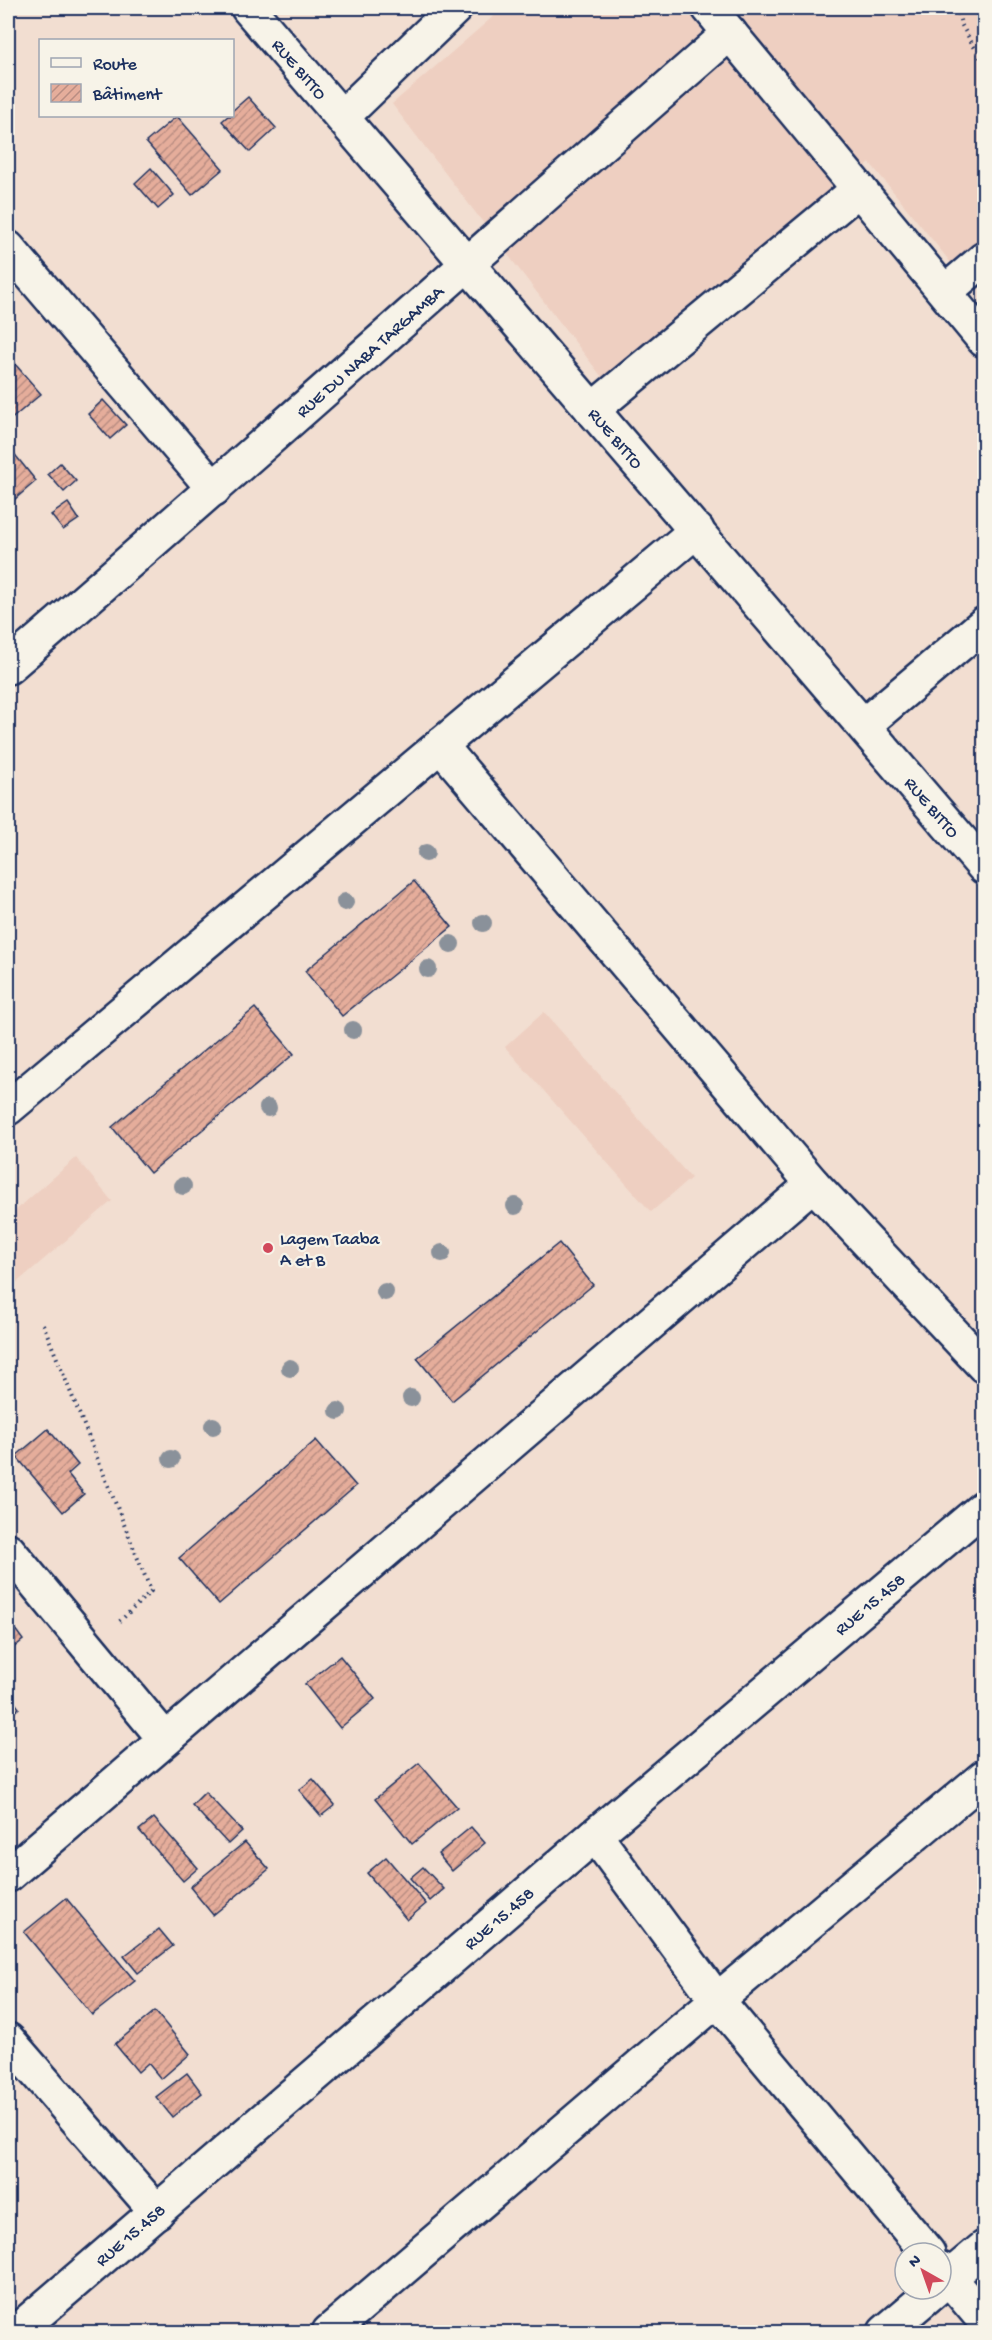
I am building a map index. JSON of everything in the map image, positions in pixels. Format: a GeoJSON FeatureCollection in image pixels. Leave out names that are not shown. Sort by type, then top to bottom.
{"type":"FeatureCollection","features":[{"type":"Feature","properties":{"kind":"street","name":"RUE BITTO"},"geometry":{"type":"LineString","coordinates":[[248,8],[984,867]]}},
{"type":"Feature","properties":{"kind":"street"},"geometry":{"type":"LineString","coordinates":[[342,117],[455,8]]}},
{"type":"Feature","properties":{"kind":"street"},"geometry":{"type":"LineString","coordinates":[[709,8],[984,340]]}},
{"type":"Feature","properties":{"kind":"street","name":"RUE DU NABA TARGAMBA"},"geometry":{"type":"LineString","coordinates":[[8,666],[214,489],[467,262],[730,33]]}},
{"type":"Feature","properties":{"kind":"street"},"geometry":{"type":"LineString","coordinates":[[592,410],[860,189]]}},
{"type":"Feature","properties":{"kind":"street"},"geometry":{"type":"LineString","coordinates":[[8,248],[214,489]]}},
{"type":"Feature","properties":{"kind":"street"},"geometry":{"type":"LineString","coordinates":[[945,292],[984,259]]}},
{"type":"Feature","properties":{"kind":"street"},"geometry":{"type":"LineString","coordinates":[[8,1108],[697,530]]}},
{"type":"Feature","properties":{"kind":"street"},"geometry":{"type":"LineString","coordinates":[[864,725],[984,624]]}},
{"type":"Feature","properties":{"kind":"street"},"geometry":{"type":"LineString","coordinates":[[440,745],[813,1184],[984,1365]]}},
{"type":"Feature","properties":{"kind":"street"},"geometry":{"type":"LineString","coordinates":[[8,1875],[164,1738],[813,1184]]}},
{"type":"Feature","properties":{"kind":"street","name":"RUE 15.458"},"geometry":{"type":"LineString","coordinates":[[16,2332],[596,1835],[984,1507]]}},
{"type":"Feature","properties":{"kind":"street"},"geometry":{"type":"LineString","coordinates":[[8,1551],[164,1738]]}},
{"type":"Feature","properties":{"kind":"street"},"geometry":{"type":"LineString","coordinates":[[329,2332],[717,2000],[984,1777]]}},
{"type":"Feature","properties":{"kind":"street"},"geometry":{"type":"LineString","coordinates":[[596,1835],[717,2000],[918,2241]]}},
{"type":"Feature","properties":{"kind":"street"},"geometry":{"type":"LineString","coordinates":[[8,2040],[157,2212]]}},
{"type":"Feature","properties":{"kind":"street"},"geometry":{"type":"LineString","coordinates":[[953,2272],[984,2248]]}},
{"type":"Feature","properties":{"kind":"street"},"geometry":{"type":"LineString","coordinates":[[953,2290],[984,2320]]}},
{"type":"Feature","properties":{"kind":"street"},"geometry":{"type":"LineString","coordinates":[[885,2332],[919,2301]]}},
{"type":"Feature","properties":{"kind":"path"},"geometry":{"type":"LineString","coordinates":[[957,8],[961,24],[984,64]]}},
{"type":"Feature","properties":{"kind":"path"},"geometry":{"type":"LineString","coordinates":[[981,58],[984,53]]}},
{"type":"Feature","properties":{"kind":"path"},"geometry":{"type":"LineString","coordinates":[[43,1324],[151,1591],[90,1650]]}},
{"type":"Feature","properties":{"kind":"shaded area"},"geometry":{"type":"Polygon","coordinates":[[[503,8],[984,8],[984,245],[956,269],[870,163],[605,381],[392,104],[503,8]]]}},
{"type":"Feature","properties":{"kind":"shaded area"},"geometry":{"type":"Polygon","coordinates":[[[544,1012],[691,1178],[651,1212],[505,1047],[544,1012]]]}},
{"type":"Feature","properties":{"kind":"shaded area"},"geometry":{"type":"Polygon","coordinates":[[[76,1158],[112,1201],[8,1290],[8,1217],[76,1158]]]}},
{"type":"Feature","properties":{"kind":"building"},"geometry":{"type":"Polygon","coordinates":[[[248,97],[276,128],[250,152],[222,121],[227,117],[234,117],[234,109],[248,97]]]}},
{"type":"Feature","properties":{"kind":"building"},"geometry":{"type":"Polygon","coordinates":[[[178,117],[223,169],[192,195],[146,142],[178,117]]]}},
{"type":"Feature","properties":{"kind":"building"},"geometry":{"type":"Polygon","coordinates":[[[151,168],[174,195],[158,209],[135,183],[151,168]]]}},
{"type":"Feature","properties":{"kind":"building"},"geometry":{"type":"Polygon","coordinates":[[[8,356],[41,394],[8,422],[8,356]]]}},
{"type":"Feature","properties":{"kind":"building"},"geometry":{"type":"Polygon","coordinates":[[[103,400],[126,425],[110,439],[88,414],[103,400]]]}},
{"type":"Feature","properties":{"kind":"building"},"geometry":{"type":"Polygon","coordinates":[[[8,446],[36,481],[8,505],[8,446]]]}},
{"type":"Feature","properties":{"kind":"building"},"geometry":{"type":"Polygon","coordinates":[[[60,463],[76,481],[64,492],[48,474],[60,463]]]}},
{"type":"Feature","properties":{"kind":"building"},"geometry":{"type":"Polygon","coordinates":[[[68,503],[79,519],[63,530],[51,515],[68,503]]]}},
{"type":"Feature","properties":{"kind":"building"},"geometry":{"type":"Polygon","coordinates":[[[414,881],[452,927],[342,1016],[305,971],[414,881]]]}},
{"type":"Feature","properties":{"kind":"building"},"geometry":{"type":"Polygon","coordinates":[[[255,1008],[294,1054],[150,1173],[112,1127],[255,1008]]]}},
{"type":"Feature","properties":{"kind":"building"},"geometry":{"type":"Polygon","coordinates":[[[559,1243],[593,1285],[452,1401],[417,1358],[559,1243]]]}},
{"type":"Feature","properties":{"kind":"building"},"geometry":{"type":"Polygon","coordinates":[[[48,1429],[78,1465],[68,1474],[84,1494],[63,1512],[16,1456],[48,1429]]]}},
{"type":"Feature","properties":{"kind":"building"},"geometry":{"type":"Polygon","coordinates":[[[316,1440],[356,1486],[219,1604],[179,1558],[316,1440]]]}},
{"type":"Feature","properties":{"kind":"building"},"geometry":{"type":"Polygon","coordinates":[[[12,1625],[23,1640],[8,1652],[8,1629],[12,1625]]]}},
{"type":"Feature","properties":{"kind":"building"},"geometry":{"type":"Polygon","coordinates":[[[340,1656],[375,1699],[340,1728],[305,1684],[340,1656]]]}},
{"type":"Feature","properties":{"kind":"building"},"geometry":{"type":"Polygon","coordinates":[[[8,1693],[19,1708],[8,1717],[8,1693]]]}},
{"type":"Feature","properties":{"kind":"building"},"geometry":{"type":"Polygon","coordinates":[[[419,1763],[457,1807],[412,1844],[375,1799],[419,1763]]]}},
{"type":"Feature","properties":{"kind":"building"},"geometry":{"type":"Polygon","coordinates":[[[313,1779],[335,1805],[321,1816],[299,1790],[313,1779]]]}},
{"type":"Feature","properties":{"kind":"building"},"geometry":{"type":"Polygon","coordinates":[[[205,1792],[242,1831],[228,1844],[192,1805],[205,1792]]]}},
{"type":"Feature","properties":{"kind":"building"},"geometry":{"type":"Polygon","coordinates":[[[154,1818],[198,1868],[183,1881],[139,1830],[154,1818]]]}},
{"type":"Feature","properties":{"kind":"building"},"geometry":{"type":"Polygon","coordinates":[[[471,1827],[485,1843],[452,1871],[438,1854],[471,1827]]]}},
{"type":"Feature","properties":{"kind":"building"},"geometry":{"type":"Polygon","coordinates":[[[245,1842],[269,1869],[213,1915],[190,1887],[245,1842]]]}},
{"type":"Feature","properties":{"kind":"building"},"geometry":{"type":"Polygon","coordinates":[[[386,1857],[426,1904],[407,1920],[367,1873],[386,1857]]]}},
{"type":"Feature","properties":{"kind":"building"},"geometry":{"type":"Polygon","coordinates":[[[423,1867],[444,1889],[430,1901],[410,1878],[423,1867]]]}},
{"type":"Feature","properties":{"kind":"building"},"geometry":{"type":"Polygon","coordinates":[[[66,1898],[135,1981],[92,2015],[24,1932],[66,1898]]]}},
{"type":"Feature","properties":{"kind":"building"},"geometry":{"type":"Polygon","coordinates":[[[159,1929],[173,1946],[138,1973],[124,1956],[159,1929]]]}},
{"type":"Feature","properties":{"kind":"building"},"geometry":{"type":"Polygon","coordinates":[[[155,2011],[190,2054],[161,2079],[148,2063],[138,2072],[115,2044],[155,2011]]]}},
{"type":"Feature","properties":{"kind":"building"},"geometry":{"type":"Polygon","coordinates":[[[187,2073],[202,2093],[172,2117],[156,2097],[187,2073]]]}},
{"type":"Feature","properties":{"kind":"place","name":"Lagem Taaba A et B"},"geometry":{"type":"Point","coordinates":[268,1248]}}]}
